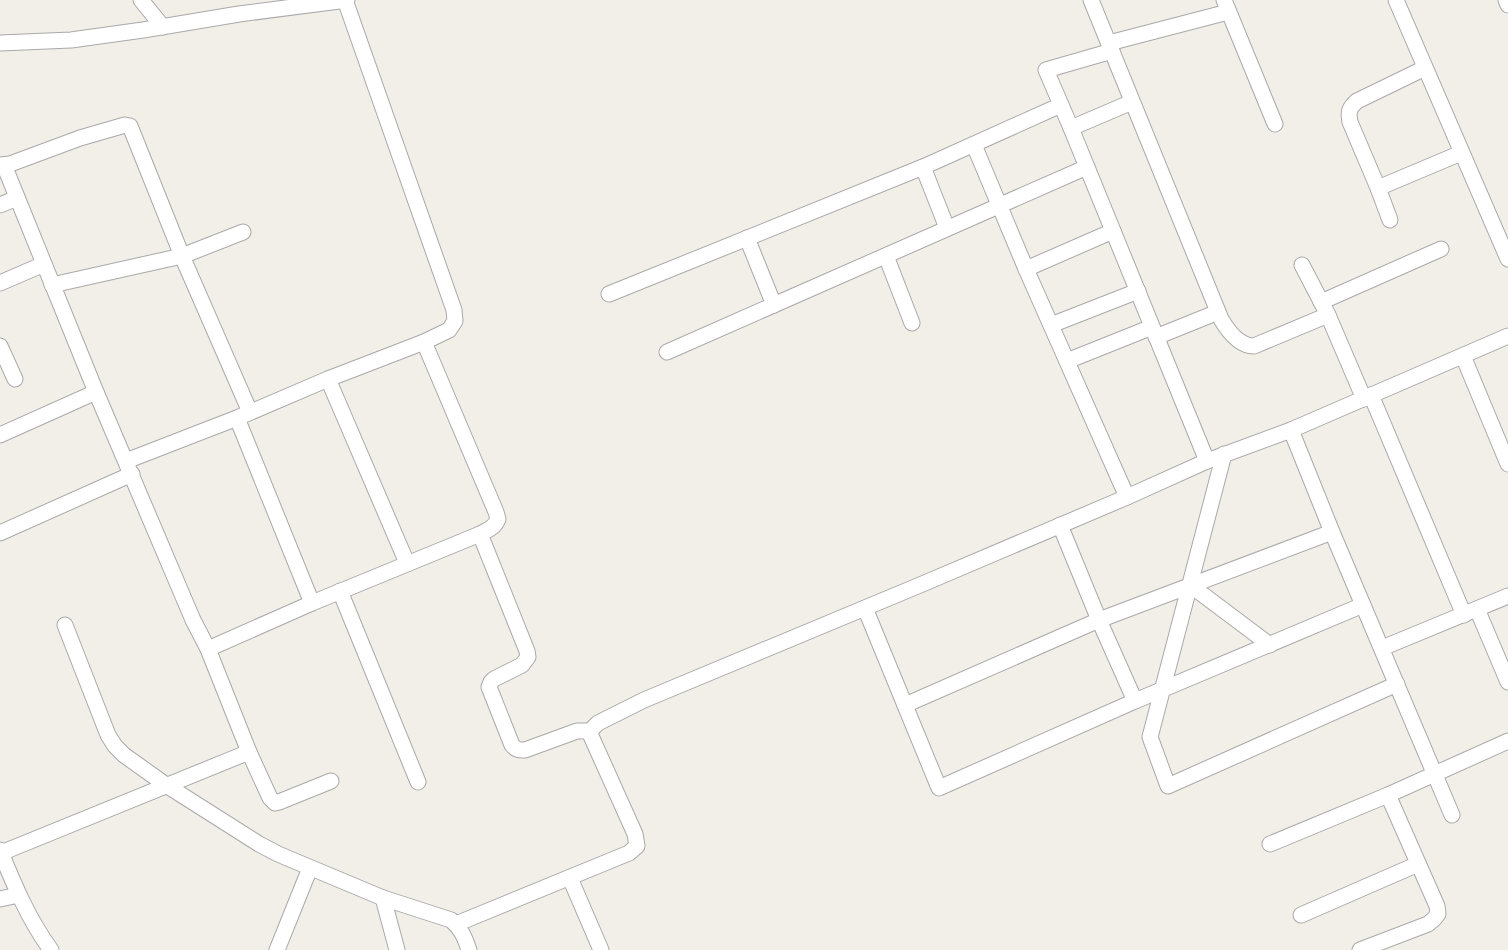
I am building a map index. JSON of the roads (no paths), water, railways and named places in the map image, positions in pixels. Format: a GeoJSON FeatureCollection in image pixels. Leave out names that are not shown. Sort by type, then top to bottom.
{"type":"FeatureCollection","features":[{"type":"Feature","properties":{"kind":"street"},"geometry":{"type":"LineString","coordinates":[[141,0],[163,27]]}},
{"type":"Feature","properties":{"kind":"street"},"geometry":{"type":"LineString","coordinates":[[0,43],[71,40],[163,27],[238,7],[346,0],[454,310],[454,321],[449,330],[243,415],[129,468],[0,533]]}},
{"type":"Feature","properties":{"kind":"street"},"geometry":{"type":"LineString","coordinates":[[1091,0],[1218,312],[1226,328],[1238,341],[1248,346],[1263,343],[1324,308],[1441,249]]}},
{"type":"Feature","properties":{"kind":"street"},"geometry":{"type":"LineString","coordinates":[[1396,0],[1461,153],[1503,235],[1508,259]]}},
{"type":"Feature","properties":{"kind":"street"},"geometry":{"type":"LineString","coordinates":[[1506,0],[1508,5]]}},
{"type":"Feature","properties":{"kind":"street"},"geometry":{"type":"LineString","coordinates":[[1207,461],[1088,167],[1046,70],[1226,6],[1275,123]]}},
{"type":"Feature","properties":{"kind":"street"},"geometry":{"type":"LineString","coordinates":[[1390,220],[1348,113],[1350,106],[1357,100],[1425,68]]}},
{"type":"Feature","properties":{"kind":"street"},"geometry":{"type":"LineString","coordinates":[[1071,128],[1132,102]]}},
{"type":"Feature","properties":{"kind":"street"},"geometry":{"type":"LineString","coordinates":[[609,294],[923,167],[1061,105]]}},
{"type":"Feature","properties":{"kind":"street"},"geometry":{"type":"LineString","coordinates":[[312,603],[243,415],[133,130],[130,126],[125,125],[2,165],[96,392],[270,798],[275,803],[331,781]]}},
{"type":"Feature","properties":{"kind":"street"},"geometry":{"type":"LineString","coordinates":[[974,145],[1026,269],[1127,496]]}},
{"type":"Feature","properties":{"kind":"street"},"geometry":{"type":"LineString","coordinates":[[1378,188],[1461,153]]}},
{"type":"Feature","properties":{"kind":"street"},"geometry":{"type":"LineString","coordinates":[[923,167],[947,228]]}},
{"type":"Feature","properties":{"kind":"street"},"geometry":{"type":"LineString","coordinates":[[667,352],[1088,167]]}},
{"type":"Feature","properties":{"kind":"street"},"geometry":{"type":"LineString","coordinates":[[0,206],[17,198]]}},
{"type":"Feature","properties":{"kind":"street"},"geometry":{"type":"LineString","coordinates":[[1026,269],[1113,231]]}},
{"type":"Feature","properties":{"kind":"street"},"geometry":{"type":"LineString","coordinates":[[52,285],[182,256],[243,232]]}},
{"type":"Feature","properties":{"kind":"street"},"geometry":{"type":"LineString","coordinates":[[747,238],[774,305]]}},
{"type":"Feature","properties":{"kind":"street"},"geometry":{"type":"LineString","coordinates":[[886,256],[912,323]]}},
{"type":"Feature","properties":{"kind":"street"},"geometry":{"type":"LineString","coordinates":[[0,283],[44,264]]}},
{"type":"Feature","properties":{"kind":"street"},"geometry":{"type":"LineString","coordinates":[[1302,265],[1471,612],[1508,682]]}},
{"type":"Feature","properties":{"kind":"street"},"geometry":{"type":"LineString","coordinates":[[1051,325],[1138,291]]}},
{"type":"Feature","properties":{"kind":"street"},"geometry":{"type":"LineString","coordinates":[[1067,361],[1218,312]]}},
{"type":"Feature","properties":{"kind":"street"},"geometry":{"type":"LineString","coordinates":[[480,534],[528,657],[522,665],[494,679],[489,687],[512,745],[519,750],[525,750],[577,731],[590,731],[597,723],[644,700],[1207,461],[1291,430],[1508,336]]}},
{"type":"Feature","properties":{"kind":"street"},"geometry":{"type":"LineString","coordinates":[[208,649],[340,591],[480,534],[491,528],[498,519],[424,342]]}},
{"type":"Feature","properties":{"kind":"street"},"geometry":{"type":"LineString","coordinates":[[0,346],[15,379]]}},
{"type":"Feature","properties":{"kind":"street"},"geometry":{"type":"LineString","coordinates":[[1463,356],[1508,464]]}},
{"type":"Feature","properties":{"kind":"street"},"geometry":{"type":"LineString","coordinates":[[328,378],[407,563]]}},
{"type":"Feature","properties":{"kind":"street"},"geometry":{"type":"LineString","coordinates":[[0,435],[96,392]]}},
{"type":"Feature","properties":{"kind":"street"},"geometry":{"type":"LineString","coordinates":[[1291,430],[1452,815]]}},
{"type":"Feature","properties":{"kind":"street"},"geometry":{"type":"LineString","coordinates":[[1224,454],[1150,737],[1168,786],[1397,684]]}},
{"type":"Feature","properties":{"kind":"street"},"geometry":{"type":"LineString","coordinates":[[1060,525],[1136,701]]}},
{"type":"Feature","properties":{"kind":"street"},"geometry":{"type":"LineString","coordinates":[[905,705],[1100,620],[1332,532]]}},
{"type":"Feature","properties":{"kind":"street"},"geometry":{"type":"LineString","coordinates":[[1190,585],[1270,645]]}},
{"type":"Feature","properties":{"kind":"street"},"geometry":{"type":"LineString","coordinates":[[340,591],[418,782]]}},
{"type":"Feature","properties":{"kind":"street"},"geometry":{"type":"LineString","coordinates":[[1382,648],[1508,596]]}},
{"type":"Feature","properties":{"kind":"street"},"geometry":{"type":"LineString","coordinates":[[865,608],[939,788],[1363,604]]}},
{"type":"Feature","properties":{"kind":"street"},"geometry":{"type":"LineString","coordinates":[[65,625],[108,735],[124,755],[166,785],[278,855],[383,898],[451,920],[462,932],[469,950]]}},
{"type":"Feature","properties":{"kind":"street"},"geometry":{"type":"LineString","coordinates":[[456,924],[629,853],[638,846],[635,834],[590,731]]}},
{"type":"Feature","properties":{"kind":"street"},"geometry":{"type":"LineString","coordinates":[[1270,844],[1388,795],[1508,741]]}},
{"type":"Feature","properties":{"kind":"street"},"geometry":{"type":"LineString","coordinates":[[51,950],[19,895],[1,852],[249,752]]}},
{"type":"Feature","properties":{"kind":"street"},"geometry":{"type":"LineString","coordinates":[[1360,950],[1428,924],[1438,914],[1437,906],[1388,795]]}},
{"type":"Feature","properties":{"kind":"street"},"geometry":{"type":"LineString","coordinates":[[1301,915],[1418,864]]}},
{"type":"Feature","properties":{"kind":"street"},"geometry":{"type":"LineString","coordinates":[[277,950],[310,868]]}},
{"type":"Feature","properties":{"kind":"street"},"geometry":{"type":"LineString","coordinates":[[570,878],[602,950]]}},
{"type":"Feature","properties":{"kind":"street"},"geometry":{"type":"LineString","coordinates":[[0,899],[19,895]]}},
{"type":"Feature","properties":{"kind":"street"},"geometry":{"type":"LineString","coordinates":[[383,898],[398,950]]}}]}
